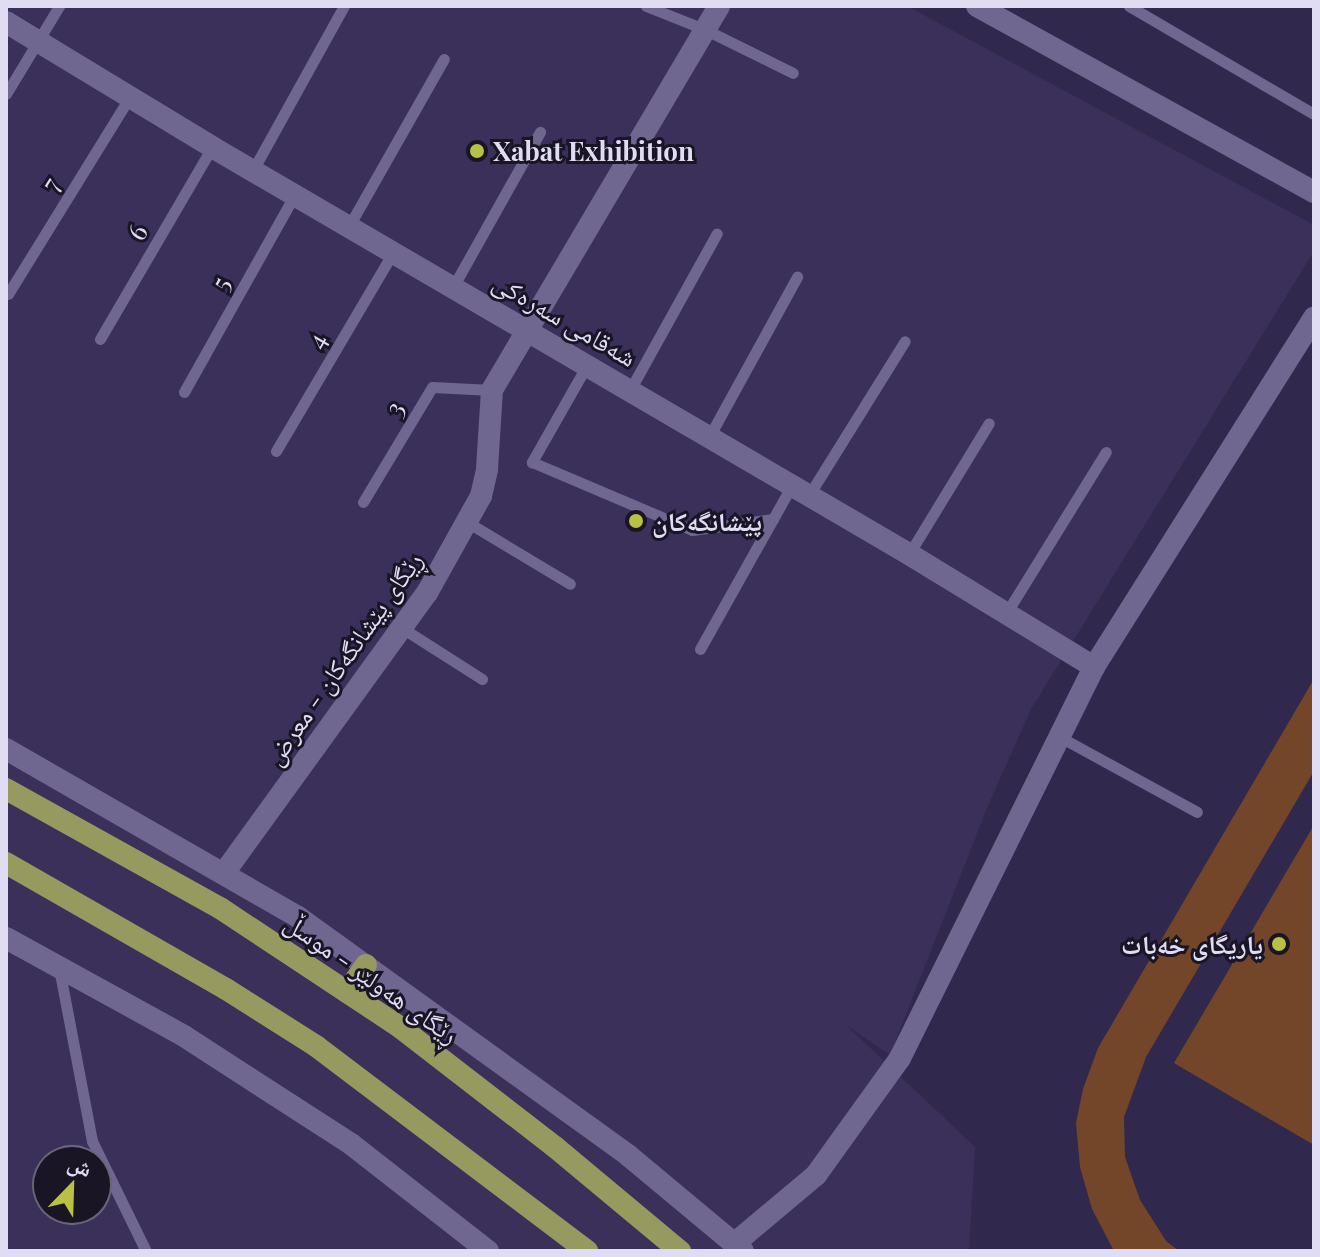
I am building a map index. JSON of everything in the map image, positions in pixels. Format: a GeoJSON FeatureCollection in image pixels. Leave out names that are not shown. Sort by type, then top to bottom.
{"type":"FeatureCollection","features":[{"type":"Feature","properties":{"kind":"highway","name":"ڕێگای هەولێر - موسڵ"},"geometry":{"type":"LineString","coordinates":[[6,789],[220,908],[401,1028],[543,1138],[680,1251]]}},
{"type":"Feature","properties":{"kind":"highway"},"geometry":{"type":"LineString","coordinates":[[6,863],[226,989],[316,1046],[587,1251]]}},
{"type":"Feature","properties":{"kind":"highway"},"geometry":{"type":"LineString","coordinates":[[347,992],[366,965]]}},
{"type":"Feature","properties":{"kind":"street","name":"ڕێگای پێشانگەکان - معرض"},"geometry":{"type":"LineString","coordinates":[[224,873],[427,593],[481,496],[487,469],[492,390],[719,6]]}},
{"type":"Feature","properties":{"kind":"street"},"geometry":{"type":"LineString","coordinates":[[977,6],[1314,192]]}},
{"type":"Feature","properties":{"kind":"street","name":"شەقامی سەرەکی"},"geometry":{"type":"LineString","coordinates":[[6,22],[212,147],[1007,612],[1094,667]]}},
{"type":"Feature","properties":{"kind":"street"},"geometry":{"type":"LineString","coordinates":[[6,749],[298,917],[629,1156],[739,1247],[816,1175],[900,1058],[1094,667],[1314,317]]}},
{"type":"Feature","properties":{"kind":"street"},"geometry":{"type":"LineString","coordinates":[[6,938],[184,1036],[351,1144],[488,1251]]}},
{"type":"Feature","properties":{"kind":"lane"},"geometry":{"type":"LineString","coordinates":[[6,94],[59,6]]}},
{"type":"Feature","properties":{"kind":"lane"},"geometry":{"type":"LineString","coordinates":[[253,170],[344,6]]}},
{"type":"Feature","properties":{"kind":"lane"},"geometry":{"type":"LineString","coordinates":[[646,6],[704,29],[793,73]]}},
{"type":"Feature","properties":{"kind":"lane"},"geometry":{"type":"LineString","coordinates":[[1129,6],[1314,114]]}},
{"type":"Feature","properties":{"kind":"lane"},"geometry":{"type":"LineString","coordinates":[[349,226],[444,59]]}},
{"type":"Feature","properties":{"kind":"lane","name":"7"},"geometry":{"type":"LineString","coordinates":[[8,294],[129,98]]}},
{"type":"Feature","properties":{"kind":"lane"},"geometry":{"type":"LineString","coordinates":[[453,287],[540,132]]}},
{"type":"Feature","properties":{"kind":"lane","name":"6"},"geometry":{"type":"LineString","coordinates":[[100,339],[212,147]]}},
{"type":"Feature","properties":{"kind":"lane","name":"5"},"geometry":{"type":"LineString","coordinates":[[184,392],[295,194]]}},
{"type":"Feature","properties":{"kind":"lane"},"geometry":{"type":"LineString","coordinates":[[630,390],[717,233]]}},
{"type":"Feature","properties":{"kind":"lane","name":"4"},"geometry":{"type":"LineString","coordinates":[[276,451],[393,252]]}},
{"type":"Feature","properties":{"kind":"lane"},"geometry":{"type":"LineString","coordinates":[[709,437],[797,277]]}},
{"type":"Feature","properties":{"kind":"lane"},"geometry":{"type":"LineString","coordinates":[[700,649],[773,519],[801,490],[905,341]]}},
{"type":"Feature","properties":{"kind":"lane"},"geometry":{"type":"LineString","coordinates":[[587,365],[532,462],[692,530],[773,519]]}},
{"type":"Feature","properties":{"kind":"lane","name":"3"},"geometry":{"type":"LineString","coordinates":[[363,502],[432,387],[492,390]]}},
{"type":"Feature","properties":{"kind":"lane"},"geometry":{"type":"LineString","coordinates":[[909,554],[989,423]]}},
{"type":"Feature","properties":{"kind":"lane"},"geometry":{"type":"LineString","coordinates":[[1007,612],[1106,452]]}},
{"type":"Feature","properties":{"kind":"lane"},"geometry":{"type":"LineString","coordinates":[[467,522],[570,584]]}},
{"type":"Feature","properties":{"kind":"lane"},"geometry":{"type":"LineString","coordinates":[[402,628],[482,679]]}},
{"type":"Feature","properties":{"kind":"lane"},"geometry":{"type":"LineString","coordinates":[[1060,737],[1197,812]]}},
{"type":"Feature","properties":{"kind":"lane"},"geometry":{"type":"LineString","coordinates":[[59,967],[92,1141],[146,1251]]}},
{"type":"Feature","properties":{"kind":"shaded area","name":"پێشانگەکان"},"geometry":{"type":"Polygon","coordinates":[[[6,6],[907,6],[1314,225],[1314,251],[1031,709],[987,808],[890,1055],[846,1025],[975,1147],[969,1251],[6,1251],[6,6]]]}},
{"type":"Feature","properties":{"kind":"shaded area"},"geometry":{"type":"Polygon","coordinates":[[[1314,679],[1314,771],[1146,1057],[1124,1117],[1125,1157],[1140,1200],[1166,1241],[1179,1251],[1114,1251],[1092,1209],[1080,1167],[1076,1123],[1083,1089],[1098,1048],[1314,679]]]}},
{"type":"Feature","properties":{"kind":"shaded area","name":"یاریگای خەبات"},"geometry":{"type":"Polygon","coordinates":[[[1314,825],[1314,1145],[1174,1063],[1314,825]]]}},
{"type":"Feature","properties":{"kind":"place","name":"Xabat Exhibition"},"geometry":{"type":"Point","coordinates":[477,151]}},
{"type":"Feature","properties":{"kind":"place","name":"پێشانگەکان"},"geometry":{"type":"Point","coordinates":[636,521]}},
{"type":"Feature","properties":{"kind":"place","name":"یاریگای خەبات"},"geometry":{"type":"Point","coordinates":[1279,944]}}]}
